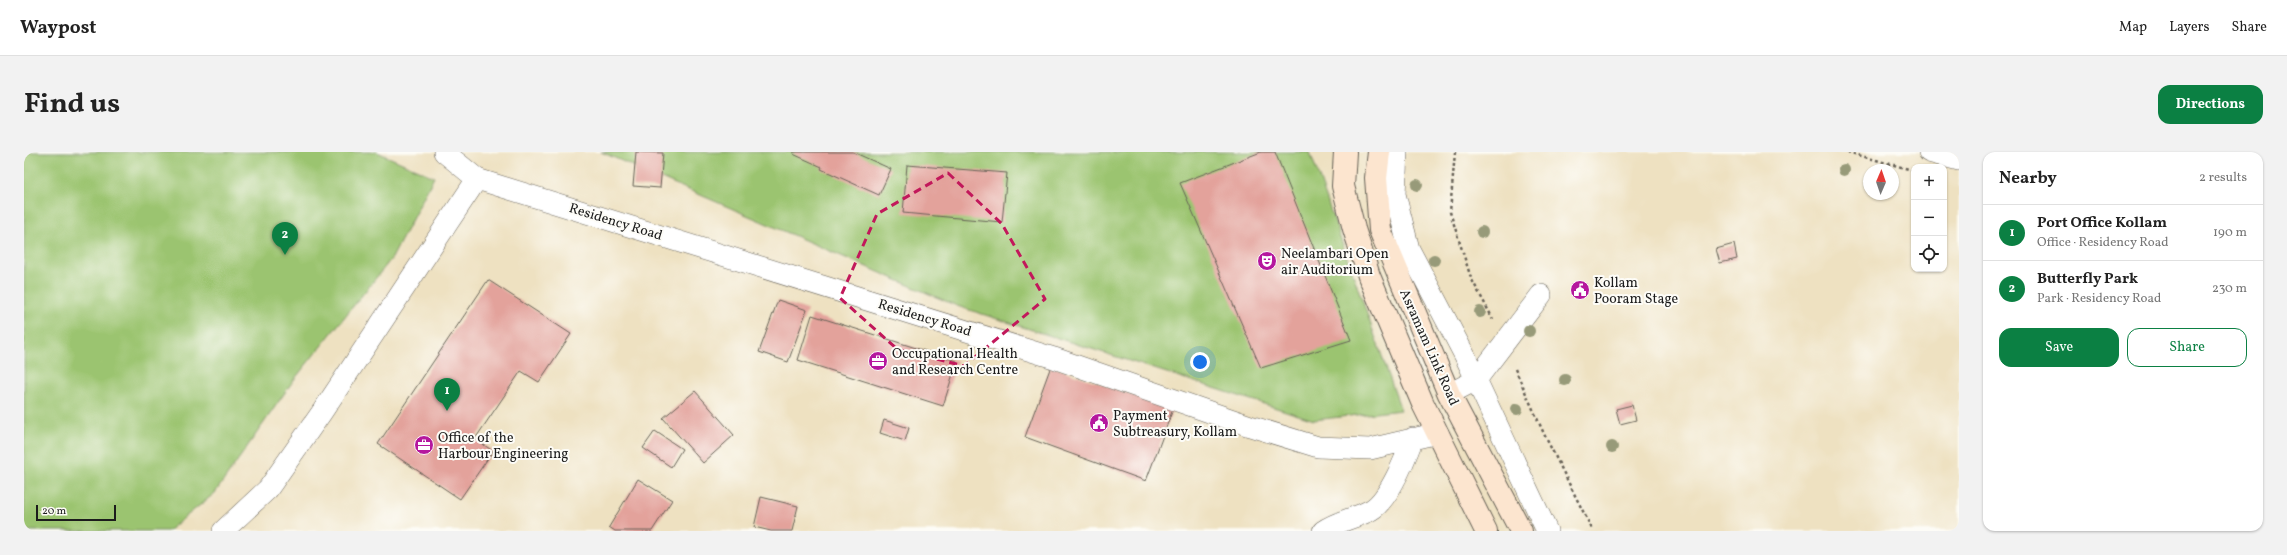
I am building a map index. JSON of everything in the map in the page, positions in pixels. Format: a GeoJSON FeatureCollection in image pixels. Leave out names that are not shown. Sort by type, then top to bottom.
{"type":"FeatureCollection","features":[{"type":"Feature","properties":{"kind":"main road","name":"Asramam Link Road"},"geometry":{"type":"LineString","coordinates":[[1345,152],[1343,186],[1358,243],[1370,276],[1424,404],[1486,531]]}},
{"type":"Feature","properties":{"kind":"main road","name":"Asramam Link Road"},"geometry":{"type":"LineString","coordinates":[[1379,152],[1376,178],[1380,230],[1449,394],[1521,531]]}},
{"type":"Feature","properties":{"kind":"street","name":"Residency Road"},"geometry":{"type":"LineString","coordinates":[[444,152],[477,179],[1054,358],[1250,426],[1318,447],[1370,449],[1438,433]]}},
{"type":"Feature","properties":{"kind":"street"},"geometry":{"type":"LineString","coordinates":[[1397,152],[1395,194],[1409,249],[1476,380],[1547,531]]}},
{"type":"Feature","properties":{"kind":"street"},"geometry":{"type":"LineString","coordinates":[[1928,152],[1959,160]]}},
{"type":"Feature","properties":{"kind":"street"},"geometry":{"type":"LineString","coordinates":[[223,531],[268,489],[322,412],[477,179]]}},
{"type":"Feature","properties":{"kind":"street"},"geometry":{"type":"LineString","coordinates":[[1449,394],[1476,380],[1541,294]]}},
{"type":"Feature","properties":{"kind":"street"},"geometry":{"type":"LineString","coordinates":[[1323,531],[1373,509],[1392,486],[1405,462],[1413,438]]}},
{"type":"Feature","properties":{"kind":"path"},"geometry":{"type":"LineString","coordinates":[[1847,152],[1911,169]]}},
{"type":"Feature","properties":{"kind":"highlighted area"},"geometry":{"type":"Polygon","coordinates":[[[948,173],[1002,224],[1045,299],[964,366],[897,349],[840,298],[877,214],[948,173]]]}},
{"type":"Feature","properties":{"kind":"green space"},"geometry":{"type":"Polygon","coordinates":[[[24,152],[377,152],[434,177],[392,258],[293,381],[215,493],[168,531],[24,531],[24,152]]]}},
{"type":"Feature","properties":{"kind":"green space"},"geometry":{"type":"Polygon","coordinates":[[[601,152],[1310,152],[1401,410],[1314,420],[957,306],[601,152]]]}},
{"type":"Feature","properties":{"kind":"building"},"geometry":{"type":"Polygon","coordinates":[[[636,152],[663,153],[660,188],[633,186],[636,152]]]}},
{"type":"Feature","properties":{"kind":"building"},"geometry":{"type":"Polygon","coordinates":[[[794,152],[853,152],[891,169],[879,195],[821,169],[822,167],[793,154],[794,152]]]}},
{"type":"Feature","properties":{"kind":"building","name":"Neelambari Open air Auditorium"},"geometry":{"type":"Polygon","coordinates":[[[1261,152],[1275,152],[1351,340],[1261,368],[1180,183],[1261,152]]]}},
{"type":"Feature","properties":{"kind":"building"},"geometry":{"type":"Polygon","coordinates":[[[907,165],[1007,173],[1002,222],[903,213],[907,165]]]}},
{"type":"Feature","properties":{"kind":"building"},"geometry":{"type":"Polygon","coordinates":[[[1734,244],[1737,259],[1720,263],[1716,249],[1734,244]]]}},
{"type":"Feature","properties":{"kind":"building"},"geometry":{"type":"Polygon","coordinates":[[[488,280],[571,334],[539,382],[521,371],[475,439],[493,451],[460,499],[378,444],[488,280]]]}},
{"type":"Feature","properties":{"kind":"building"},"geometry":{"type":"Polygon","coordinates":[[[778,300],[807,310],[788,362],[759,352],[778,300]]]}},
{"type":"Feature","properties":{"kind":"building","name":"Occupational Health and Research Centre"},"geometry":{"type":"Polygon","coordinates":[[[812,315],[957,361],[943,406],[798,360],[812,315]]]}},
{"type":"Feature","properties":{"kind":"building","name":"Payment Subtreasury, Kollam"},"geometry":{"type":"Polygon","coordinates":[[[1051,366],[1173,409],[1146,481],[1025,437],[1051,366]]]}},
{"type":"Feature","properties":{"kind":"building"},"geometry":{"type":"Polygon","coordinates":[[[695,391],[734,435],[703,463],[663,418],[695,391]]]}},
{"type":"Feature","properties":{"kind":"building"},"geometry":{"type":"Polygon","coordinates":[[[1632,405],[1636,420],[1620,424],[1616,409],[1632,405]]]}},
{"type":"Feature","properties":{"kind":"building"},"geometry":{"type":"Polygon","coordinates":[[[884,420],[909,428],[905,441],[880,433],[884,420]]]}},
{"type":"Feature","properties":{"kind":"building"},"geometry":{"type":"Polygon","coordinates":[[[655,431],[682,449],[671,467],[643,448],[655,431]]]}},
{"type":"Feature","properties":{"kind":"building"},"geometry":{"type":"Polygon","coordinates":[[[638,479],[672,500],[652,531],[615,531],[609,527],[638,479]]]}},
{"type":"Feature","properties":{"kind":"building"},"geometry":{"type":"Polygon","coordinates":[[[761,497],[798,506],[792,531],[771,531],[754,527],[761,497]]]}},
{"type":"Feature","properties":{"kind":"place","name":"Butterfly Park"},"geometry":{"type":"Point","coordinates":[285,255]}},
{"type":"Feature","properties":{"kind":"place","name":"Neelambari Open air Auditorium"},"geometry":{"type":"Point","coordinates":[1267,261]}},
{"type":"Feature","properties":{"kind":"place","name":"Kollam Pooram Stage"},"geometry":{"type":"Point","coordinates":[1580,290]}},
{"type":"Feature","properties":{"kind":"place","name":"Occupational Health and Research Centre"},"geometry":{"type":"Point","coordinates":[878,361]}},
{"type":"Feature","properties":{"kind":"place","name":"Port Office Kollam"},"geometry":{"type":"Point","coordinates":[447,411]}},
{"type":"Feature","properties":{"kind":"place","name":"Payment Subtreasury, Kollam"},"geometry":{"type":"Point","coordinates":[1099,423]}},
{"type":"Feature","properties":{"kind":"place","name":"Office of the Harbour Engineering"},"geometry":{"type":"Point","coordinates":[424,445]}}]}
